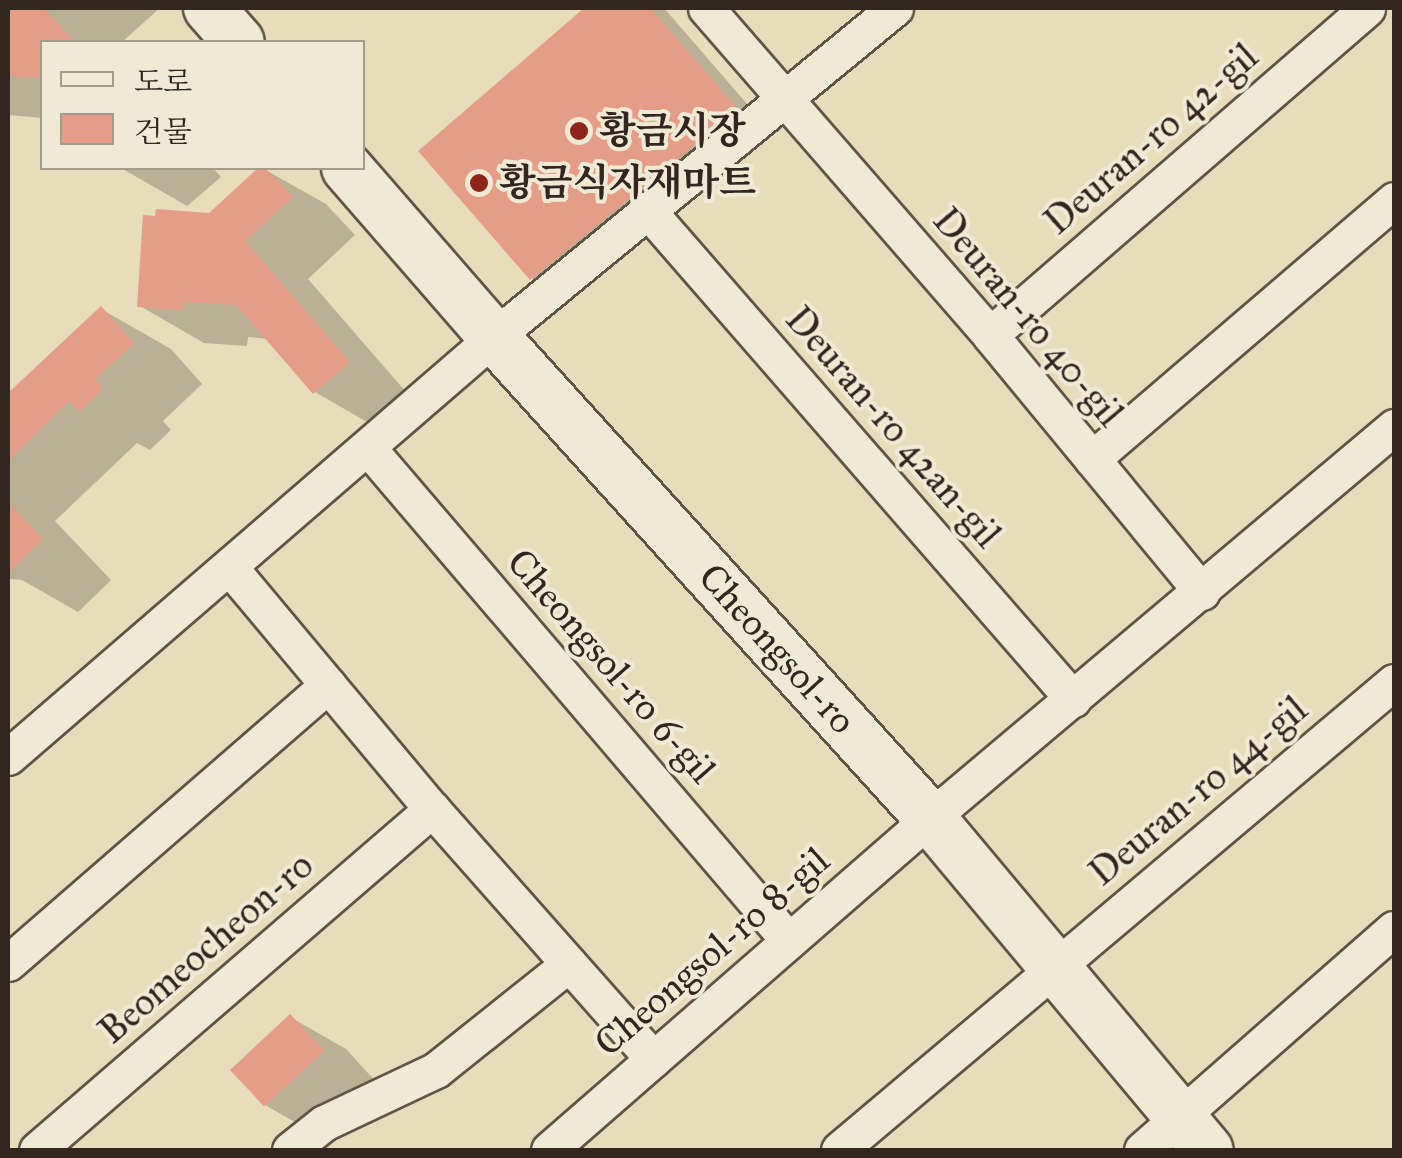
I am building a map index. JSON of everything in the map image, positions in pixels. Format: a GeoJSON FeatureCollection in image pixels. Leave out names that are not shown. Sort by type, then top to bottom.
{"type":"FeatureCollection","features":[{"type":"Feature","properties":{"kind":"street"},"geometry":{"type":"LineString","coordinates":[[209,8],[237,40]]}},
{"type":"Feature","properties":{"kind":"street","name":"Deuran-ro 40-gil"},"geometry":{"type":"LineString","coordinates":[[706,8],[990,335],[1202,592]]}},
{"type":"Feature","properties":{"kind":"street"},"geometry":{"type":"LineString","coordinates":[[8,757],[494,338],[895,8]]}},
{"type":"Feature","properties":{"kind":"street","name":"Deuran-ro 42-gil"},"geometry":{"type":"LineString","coordinates":[[990,335],[1367,8]]}},
{"type":"Feature","properties":{"kind":"street","name":"Cheongsol-ro"},"geometry":{"type":"LineString","coordinates":[[349,170],[494,338],[930,818],[1195,1133]]}},
{"type":"Feature","properties":{"kind":"street"},"geometry":{"type":"LineString","coordinates":[[1092,459],[1394,200]]}},
{"type":"Feature","properties":{"kind":"street","name":"Deuran-ro 42an-gil"},"geometry":{"type":"LineString","coordinates":[[648,212],[1074,698]]}},
{"type":"Feature","properties":{"kind":"street"},"geometry":{"type":"LineString","coordinates":[[930,818],[1394,427]]}},
{"type":"Feature","properties":{"kind":"street","name":"Cheongsol-ro 6-gil"},"geometry":{"type":"LineString","coordinates":[[368,448],[790,940]]}},
{"type":"Feature","properties":{"kind":"street"},"geometry":{"type":"LineString","coordinates":[[231,568],[432,810],[653,1059]]}},
{"type":"Feature","properties":{"kind":"street","name":"Deuran-ro 44-gil"},"geometry":{"type":"LineString","coordinates":[[1056,965],[1394,682]]}},
{"type":"Feature","properties":{"kind":"street"},"geometry":{"type":"LineString","coordinates":[[8,963],[328,685]]}},
{"type":"Feature","properties":{"kind":"street","name":"Beomeocheon-ro"},"geometry":{"type":"LineString","coordinates":[[37,1150],[432,810]]}},
{"type":"Feature","properties":{"kind":"street","name":"Cheongsol-ro 8-gil"},"geometry":{"type":"LineString","coordinates":[[549,1150],[930,818]]}},
{"type":"Feature","properties":{"kind":"street"},"geometry":{"type":"LineString","coordinates":[[1142,1150],[1195,1133],[1394,929]]}},
{"type":"Feature","properties":{"kind":"street"},"geometry":{"type":"LineString","coordinates":[[290,1150],[324,1124],[436,1070],[569,964]]}},
{"type":"Feature","properties":{"kind":"street"},"geometry":{"type":"LineString","coordinates":[[839,1150],[1056,965]]}},
{"type":"Feature","properties":{"kind":"building"},"geometry":{"type":"Polygon","coordinates":[[[8,8],[44,8],[72,40],[40,40],[40,78],[8,76],[8,8]]]}},
{"type":"Feature","properties":{"kind":"building","name":"황금시장"},"geometry":{"type":"Polygon","coordinates":[[[584,8],[650,8],[738,109],[530,280],[418,151],[584,8]]]}},
{"type":"Feature","properties":{"kind":"building"},"geometry":{"type":"Polygon","coordinates":[[[256,170],[267,170],[293,197],[245,241],[350,362],[313,394],[236,305],[184,302],[183,310],[137,307],[143,215],[155,216],[156,209],[209,213],[256,170]]]}},
{"type":"Feature","properties":{"kind":"building"},"geometry":{"type":"Polygon","coordinates":[[[101,306],[134,343],[95,379],[103,389],[79,412],[69,401],[8,461],[8,393],[101,306]]]}},
{"type":"Feature","properties":{"kind":"building"},"geometry":{"type":"Polygon","coordinates":[[[8,502],[43,539],[8,573],[8,502]]]}},
{"type":"Feature","properties":{"kind":"building"},"geometry":{"type":"Polygon","coordinates":[[[290,1014],[324,1051],[264,1106],[230,1070],[290,1014]]]}},
{"type":"Feature","properties":{"kind":"place","name":"황금시장"},"geometry":{"type":"Point","coordinates":[579,131]}},
{"type":"Feature","properties":{"kind":"place","name":"황금식자재마트"},"geometry":{"type":"Point","coordinates":[479,183]}}]}
